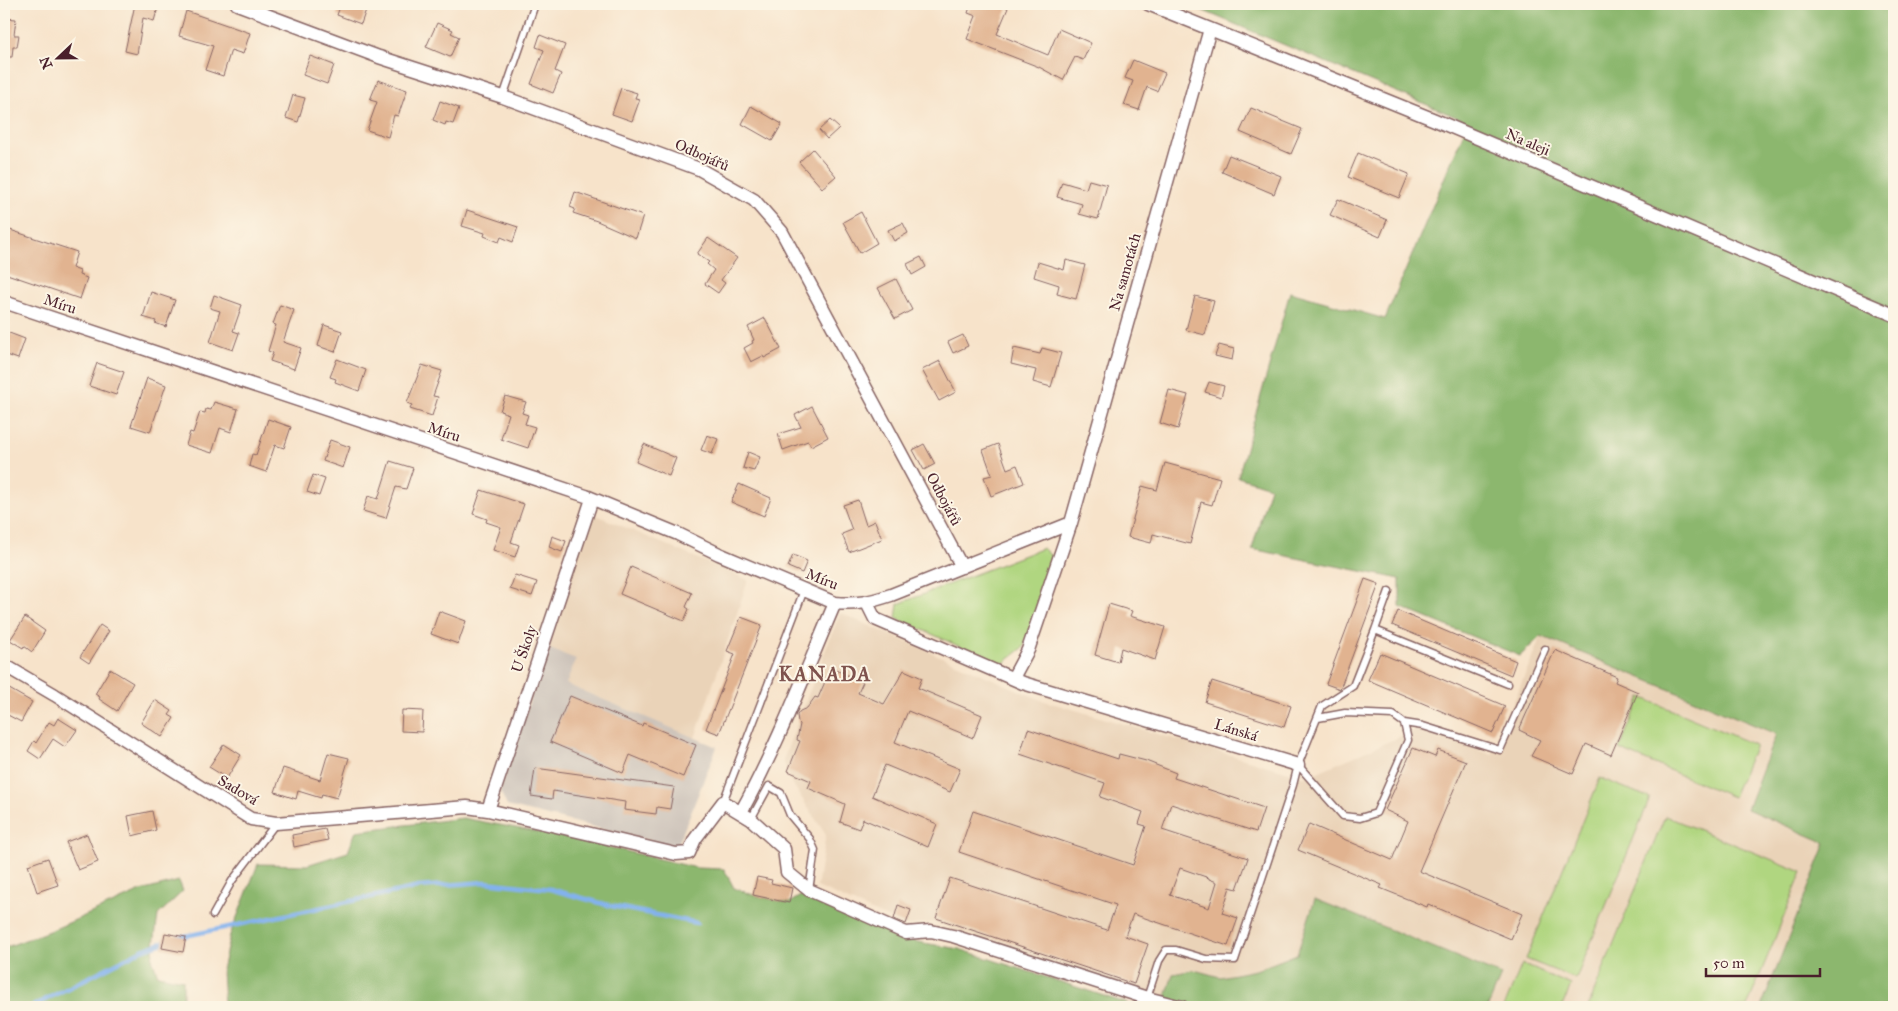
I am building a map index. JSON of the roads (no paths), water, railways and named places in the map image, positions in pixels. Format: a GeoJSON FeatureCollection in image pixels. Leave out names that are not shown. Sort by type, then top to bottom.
{"type":"FeatureCollection","features":[{"type":"Feature","properties":{"kind":"street","name":"Odbojářů"},"geometry":{"type":"LineString","coordinates":[[237,4],[379,57],[503,97],[699,169],[754,200],[782,232],[962,567]]}},
{"type":"Feature","properties":{"kind":"street","name":"Na aleji"},"geometry":{"type":"LineString","coordinates":[[1148,4],[1435,120],[1894,314]]}},
{"type":"Feature","properties":{"kind":"street","name":"Na samotách"},"geometry":{"type":"LineString","coordinates":[[1013,678],[1028,650],[1072,523],[1210,29]]}},
{"type":"Feature","properties":{"kind":"street","name":"Míru"},"geometry":{"type":"LineString","coordinates":[[4,302],[592,499],[678,534],[719,554],[835,603],[867,603]]}},
{"type":"Feature","properties":{"kind":"street","name":"U Školy"},"geometry":{"type":"LineString","coordinates":[[488,810],[592,499]]}},
{"type":"Feature","properties":{"kind":"street"},"geometry":{"type":"LineString","coordinates":[[867,603],[1072,523]]}},
{"type":"Feature","properties":{"kind":"street"},"geometry":{"type":"LineString","coordinates":[[746,816],[754,788],[793,703],[835,603]]}},
{"type":"Feature","properties":{"kind":"street","name":"Lánská"},"geometry":{"type":"LineString","coordinates":[[867,603],[875,619],[1023,683],[1298,765]]}},
{"type":"Feature","properties":{"kind":"street","name":"Sadová"},"geometry":{"type":"LineString","coordinates":[[4,665],[56,695],[252,819],[276,823],[467,807],[488,810],[676,854],[690,853],[695,839],[724,802]]}},
{"type":"Feature","properties":{"kind":"street"},"geometry":{"type":"LineString","coordinates":[[724,802],[746,816],[784,849],[787,872],[810,890],[906,933],[931,931],[953,936],[1147,998],[1182,1007]]}},
{"type":"Feature","properties":{"kind":"lane"},"geometry":{"type":"LineString","coordinates":[[503,97],[535,4]]}},
{"type":"Feature","properties":{"kind":"lane"},"geometry":{"type":"LineString","coordinates":[[724,802],[804,590]]}},
{"type":"Feature","properties":{"kind":"lane"},"geometry":{"type":"LineString","coordinates":[[1147,998],[1159,961],[1166,950],[1176,950],[1206,959],[1235,960],[1298,765],[1322,706],[1353,686],[1389,591]]}},
{"type":"Feature","properties":{"kind":"lane"},"geometry":{"type":"LineString","coordinates":[[1375,630],[1508,684]]}},
{"type":"Feature","properties":{"kind":"lane"},"geometry":{"type":"LineString","coordinates":[[1318,718],[1345,713],[1393,715],[1404,723],[1423,726],[1500,750],[1545,649]]}},
{"type":"Feature","properties":{"kind":"lane"},"geometry":{"type":"LineString","coordinates":[[1298,765],[1344,816],[1360,818],[1376,812],[1408,740],[1404,723]]}},
{"type":"Feature","properties":{"kind":"lane"},"geometry":{"type":"LineString","coordinates":[[746,816],[769,786],[781,793],[790,815],[810,839],[815,850],[810,890]]}},
{"type":"Feature","properties":{"kind":"lane"},"geometry":{"type":"LineString","coordinates":[[213,915],[232,881],[276,823]]}},
{"type":"Feature","properties":{"kind":"waterway"},"geometry":{"type":"LineString","coordinates":[[176,938],[419,887],[485,882],[550,889],[611,906],[697,923]]}},
{"type":"Feature","properties":{"kind":"waterway"},"geometry":{"type":"LineString","coordinates":[[31,1007],[142,950],[168,941]]}},
{"type":"Feature","properties":{"kind":"district","name":"KANADA"},"geometry":{"type":"Point","coordinates":[825,674]}}]}
